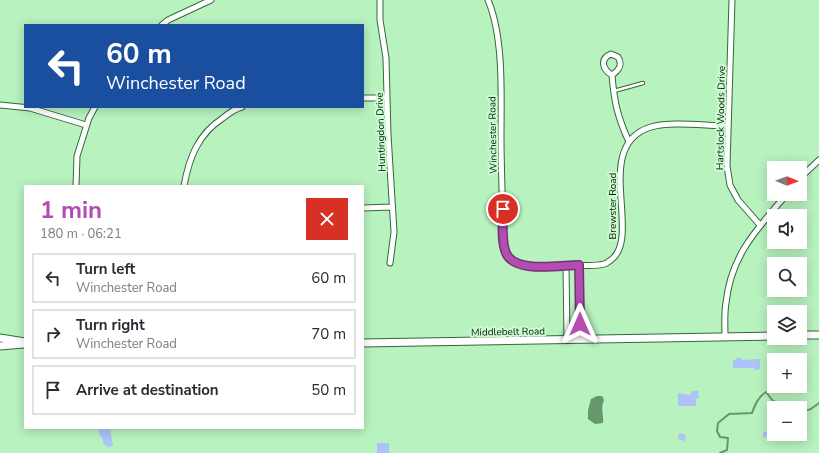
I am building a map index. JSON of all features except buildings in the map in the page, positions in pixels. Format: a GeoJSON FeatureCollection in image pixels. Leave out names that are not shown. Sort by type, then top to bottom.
{"type":"FeatureCollection","features":[{"type":"Feature","properties":{"kind":"street"},"geometry":{"type":"LineString","coordinates":[[163,24],[168,20],[211,0]]}},
{"type":"Feature","properties":{"kind":"street","name":"Huntingdon Drive"},"geometry":{"type":"LineString","coordinates":[[380,0],[380,20],[386,58],[388,135],[394,232],[390,262]]}},
{"type":"Feature","properties":{"kind":"street","name":"Winchester Road"},"geometry":{"type":"LineString","coordinates":[[488,0],[497,32],[500,75],[503,240],[505,252],[511,260],[519,264],[530,266],[573,265]]}},
{"type":"Feature","properties":{"kind":"street","name":"Hartslock Woods Drive"},"geometry":{"type":"LineString","coordinates":[[732,0],[727,166],[730,184],[741,204],[760,225]]}},
{"type":"Feature","properties":{"kind":"street"},"geometry":{"type":"LineString","coordinates":[[612,75],[614,97],[620,123],[629,142],[636,135],[651,127],[678,125],[728,126]]}},
{"type":"Feature","properties":{"kind":"street"},"geometry":{"type":"LineString","coordinates":[[364,98],[387,98]]}},
{"type":"Feature","properties":{"kind":"street"},"geometry":{"type":"LineString","coordinates":[[0,105],[24,107]]}},
{"type":"Feature","properties":{"kind":"street"},"geometry":{"type":"LineString","coordinates":[[30,108],[86,125]]}},
{"type":"Feature","properties":{"kind":"street"},"geometry":{"type":"LineString","coordinates":[[76,185],[77,156],[86,125],[94,108]]}},
{"type":"Feature","properties":{"kind":"street"},"geometry":{"type":"LineString","coordinates":[[184,185],[187,171],[198,142],[212,124],[239,108]]}},
{"type":"Feature","properties":{"kind":"street","name":"Brewster Road"},"geometry":{"type":"LineString","coordinates":[[573,265],[605,264],[616,256],[621,246],[621,165],[629,142]]}},
{"type":"Feature","properties":{"kind":"street"},"geometry":{"type":"LineString","coordinates":[[807,171],[819,160]]}},
{"type":"Feature","properties":{"kind":"street"},"geometry":{"type":"LineString","coordinates":[[725,337],[726,304],[731,276],[742,250],[760,225],[781,201]]}},
{"type":"Feature","properties":{"kind":"street"},"geometry":{"type":"LineString","coordinates":[[364,208],[392,207]]}},
{"type":"Feature","properties":{"kind":"street"},"geometry":{"type":"LineString","coordinates":[[566,265],[567,340]]}},
{"type":"Feature","properties":{"kind":"street"},"geometry":{"type":"LineString","coordinates":[[579,265],[580,339]]}},
{"type":"Feature","properties":{"kind":"street"},"geometry":{"type":"LineString","coordinates":[[807,335],[819,335]]}},
{"type":"Feature","properties":{"kind":"street","name":"Middlebelt Road"},"geometry":{"type":"LineString","coordinates":[[364,343],[767,336]]}},
{"type":"Feature","properties":{"kind":"street"},"geometry":{"type":"LineString","coordinates":[[0,338],[24,342]]}},
{"type":"Feature","properties":{"kind":"street"},"geometry":{"type":"LineString","coordinates":[[0,346],[24,342]]}},
{"type":"Feature","properties":{"kind":"lane"},"geometry":{"type":"LineString","coordinates":[[613,91],[643,83]]}},
{"type":"Feature","properties":{"kind":"shaded area"},"geometry":{"type":"Polygon","coordinates":[[[597,396],[602,396],[604,400],[602,406],[603,423],[595,424],[588,419],[588,410],[591,399],[597,396]]]}},
{"type":"Feature","properties":{"kind":"waterway"},"geometry":{"type":"LineString","coordinates":[[720,453],[727,450],[728,438],[720,437],[717,431],[718,423],[729,414],[752,413],[759,399],[766,392],[773,401]]}},
{"type":"Feature","properties":{"kind":"waterway"},"geometry":{"type":"LineString","coordinates":[[807,410],[819,403]]}},
{"type":"Feature","properties":{"kind":"route"},"geometry":{"type":"LineString","coordinates":[[503,209],[503,240],[505,252],[511,260],[519,264],[530,266],[579,265],[580,324]]}}]}
